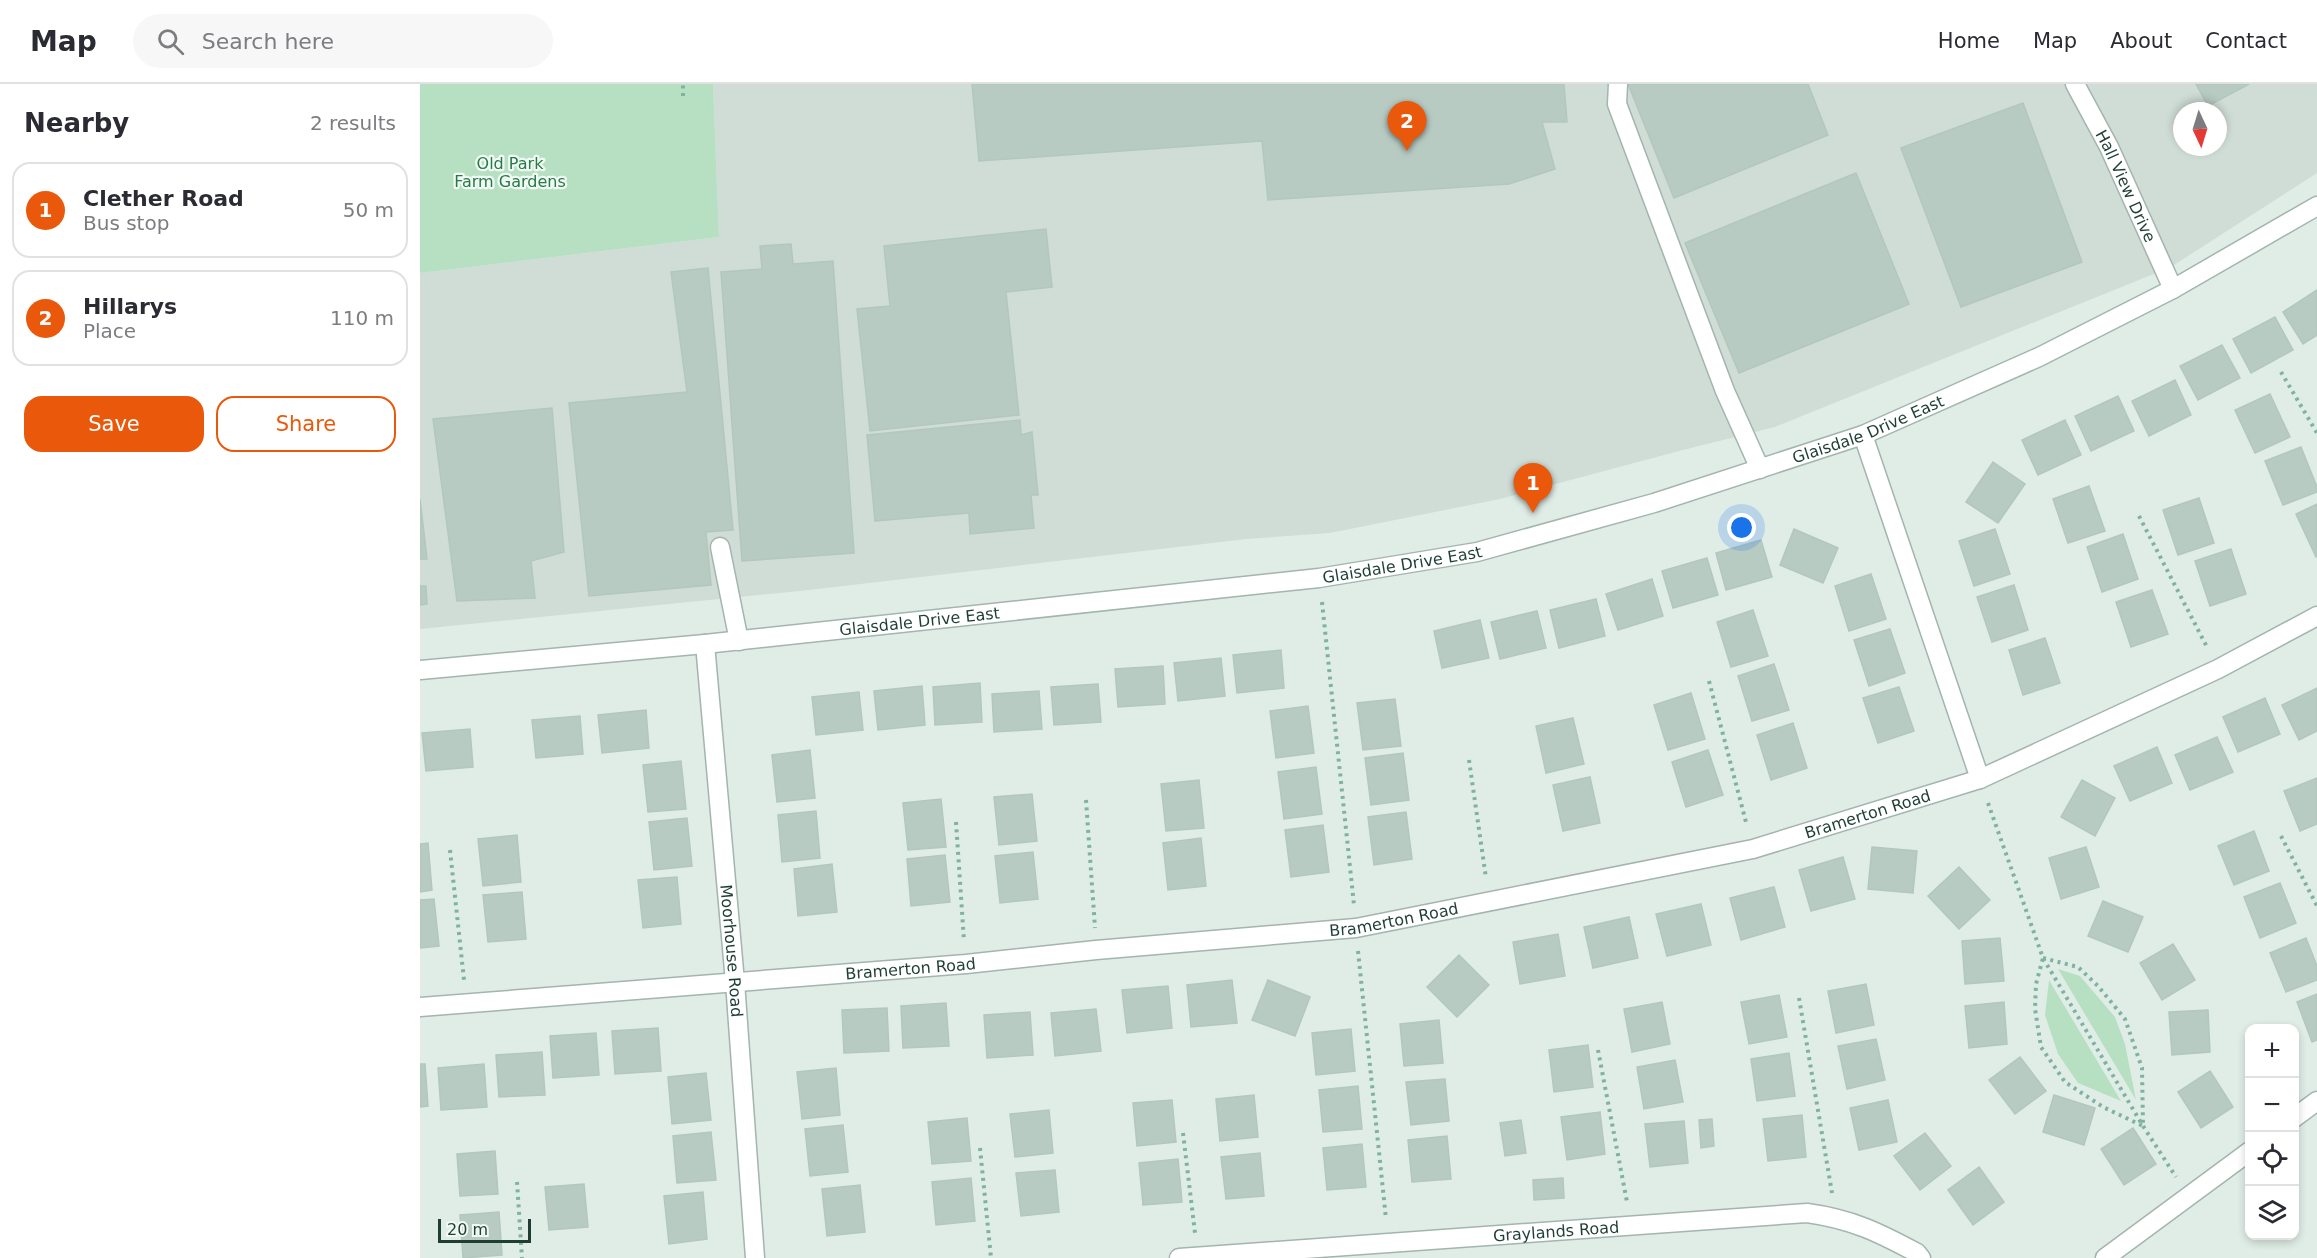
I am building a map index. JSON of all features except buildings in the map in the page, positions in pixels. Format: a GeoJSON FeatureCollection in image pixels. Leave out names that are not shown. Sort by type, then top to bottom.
{"type":"FeatureCollection","features":[{"type":"Feature","properties":{"kind":"street"},"geometry":{"type":"LineString","coordinates":[[1618,84],[1617,104],[1725,391],[1760,469]]}},
{"type":"Feature","properties":{"kind":"street","name":"Hall View Drive"},"geometry":{"type":"LineString","coordinates":[[2074,84],[2109,147],[2173,289]]}},
{"type":"Feature","properties":{"kind":"street","name":"Glaisdale Drive East"},"geometry":{"type":"LineString","coordinates":[[420,670],[705,644],[1319,578],[1477,552],[1654,503],[1863,435],[2039,357],[2173,289],[2317,207]]}},
{"type":"Feature","properties":{"kind":"street"},"geometry":{"type":"LineString","coordinates":[[1863,435],[1980,779]]}},
{"type":"Feature","properties":{"kind":"street"},"geometry":{"type":"LineString","coordinates":[[720,547],[739,640]]}},
{"type":"Feature","properties":{"kind":"street","name":"Bramerton Road"},"geometry":{"type":"LineString","coordinates":[[420,1007],[966,964],[1096,950],[1356,928],[1753,849],[1980,779],[2218,669],[2317,616]]}},
{"type":"Feature","properties":{"kind":"street","name":"Moorhouse Road"},"geometry":{"type":"LineString","coordinates":[[705,644],[735,982],[755,1258]]}},
{"type":"Feature","properties":{"kind":"street"},"geometry":{"type":"LineString","coordinates":[[2299,1115],[2317,1101]]}},
{"type":"Feature","properties":{"kind":"street"},"geometry":{"type":"LineString","coordinates":[[2105,1258],[2245,1155]]}},
{"type":"Feature","properties":{"kind":"street","name":"Graylands Road"},"geometry":{"type":"LineString","coordinates":[[1179,1258],[1807,1213],[1836,1217],[1874,1229],[1917,1253],[1921,1258]]}},
{"type":"Feature","properties":{"kind":"path"},"geometry":{"type":"LineString","coordinates":[[683,84],[683,96]]}},
{"type":"Feature","properties":{"kind":"path"},"geometry":{"type":"LineString","coordinates":[[2281,372],[2317,433]]}},
{"type":"Feature","properties":{"kind":"path"},"geometry":{"type":"LineString","coordinates":[[2139,516],[2218,669]]}},
{"type":"Feature","properties":{"kind":"path"},"geometry":{"type":"LineString","coordinates":[[1319,578],[1389,1242]]}},
{"type":"Feature","properties":{"kind":"path"},"geometry":{"type":"LineString","coordinates":[[1709,681],[1753,849]]}},
{"type":"Feature","properties":{"kind":"path"},"geometry":{"type":"LineString","coordinates":[[1469,760],[1490,902]]}},
{"type":"Feature","properties":{"kind":"path"},"geometry":{"type":"LineString","coordinates":[[1980,779],[2043,958],[2143,1126],[2188,1196]]}},
{"type":"Feature","properties":{"kind":"path"},"geometry":{"type":"LineString","coordinates":[[1086,800],[1096,950]]}},
{"type":"Feature","properties":{"kind":"path"},"geometry":{"type":"LineString","coordinates":[[956,822],[966,964]]}},
{"type":"Feature","properties":{"kind":"path"},"geometry":{"type":"LineString","coordinates":[[2281,836],[2317,906]]}},
{"type":"Feature","properties":{"kind":"path"},"geometry":{"type":"LineString","coordinates":[[450,850],[466,1003]]}},
{"type":"Feature","properties":{"kind":"path"},"geometry":{"type":"LineString","coordinates":[[2043,958],[2036,984],[2035,1009],[2041,1047],[2064,1082],[2103,1107],[2143,1126]]}},
{"type":"Feature","properties":{"kind":"path"},"geometry":{"type":"LineString","coordinates":[[2043,958],[2078,967],[2098,986],[2125,1019],[2142,1068],[2143,1126]]}},
{"type":"Feature","properties":{"kind":"path"},"geometry":{"type":"LineString","coordinates":[[1799,998],[1836,1217]]}},
{"type":"Feature","properties":{"kind":"path"},"geometry":{"type":"LineString","coordinates":[[1598,1050],[1632,1224]]}},
{"type":"Feature","properties":{"kind":"path"},"geometry":{"type":"LineString","coordinates":[[1183,1133],[1198,1257]]}},
{"type":"Feature","properties":{"kind":"path"},"geometry":{"type":"LineString","coordinates":[[980,1148],[991,1258]]}},
{"type":"Feature","properties":{"kind":"path"},"geometry":{"type":"LineString","coordinates":[[517,1182],[522,1258]]}},
{"type":"Feature","properties":{"kind":"shaded area"},"geometry":{"type":"Polygon","coordinates":[[[713,84],[2317,84],[2317,173],[2171,267],[1775,427],[1500,499],[1330,533],[1247,539],[800,591],[420,629],[420,273],[719,237],[713,84]]]}},
{"type":"Feature","properties":{"kind":"green space","name":"Old Park Farm Gardens"},"geometry":{"type":"Polygon","coordinates":[[[420,84],[713,84],[719,237],[420,273],[420,84]]]}},
{"type":"Feature","properties":{"kind":"green space"},"geometry":{"type":"Polygon","coordinates":[[[2058,969],[2080,976],[2115,1017],[2125,1044],[2136,1100],[2058,969]]]}},
{"type":"Feature","properties":{"kind":"green space"},"geometry":{"type":"Polygon","coordinates":[[[2049,980],[2121,1101],[2078,1083],[2058,1054],[2045,1015],[2049,980]]]}},
{"type":"Feature","properties":{"kind":"place","name":"Hillarys"},"geometry":{"type":"Point","coordinates":[1407,151]}},
{"type":"Feature","properties":{"kind":"place","name":"Clether Road"},"geometry":{"type":"Point","coordinates":[1533,513]}}]}
